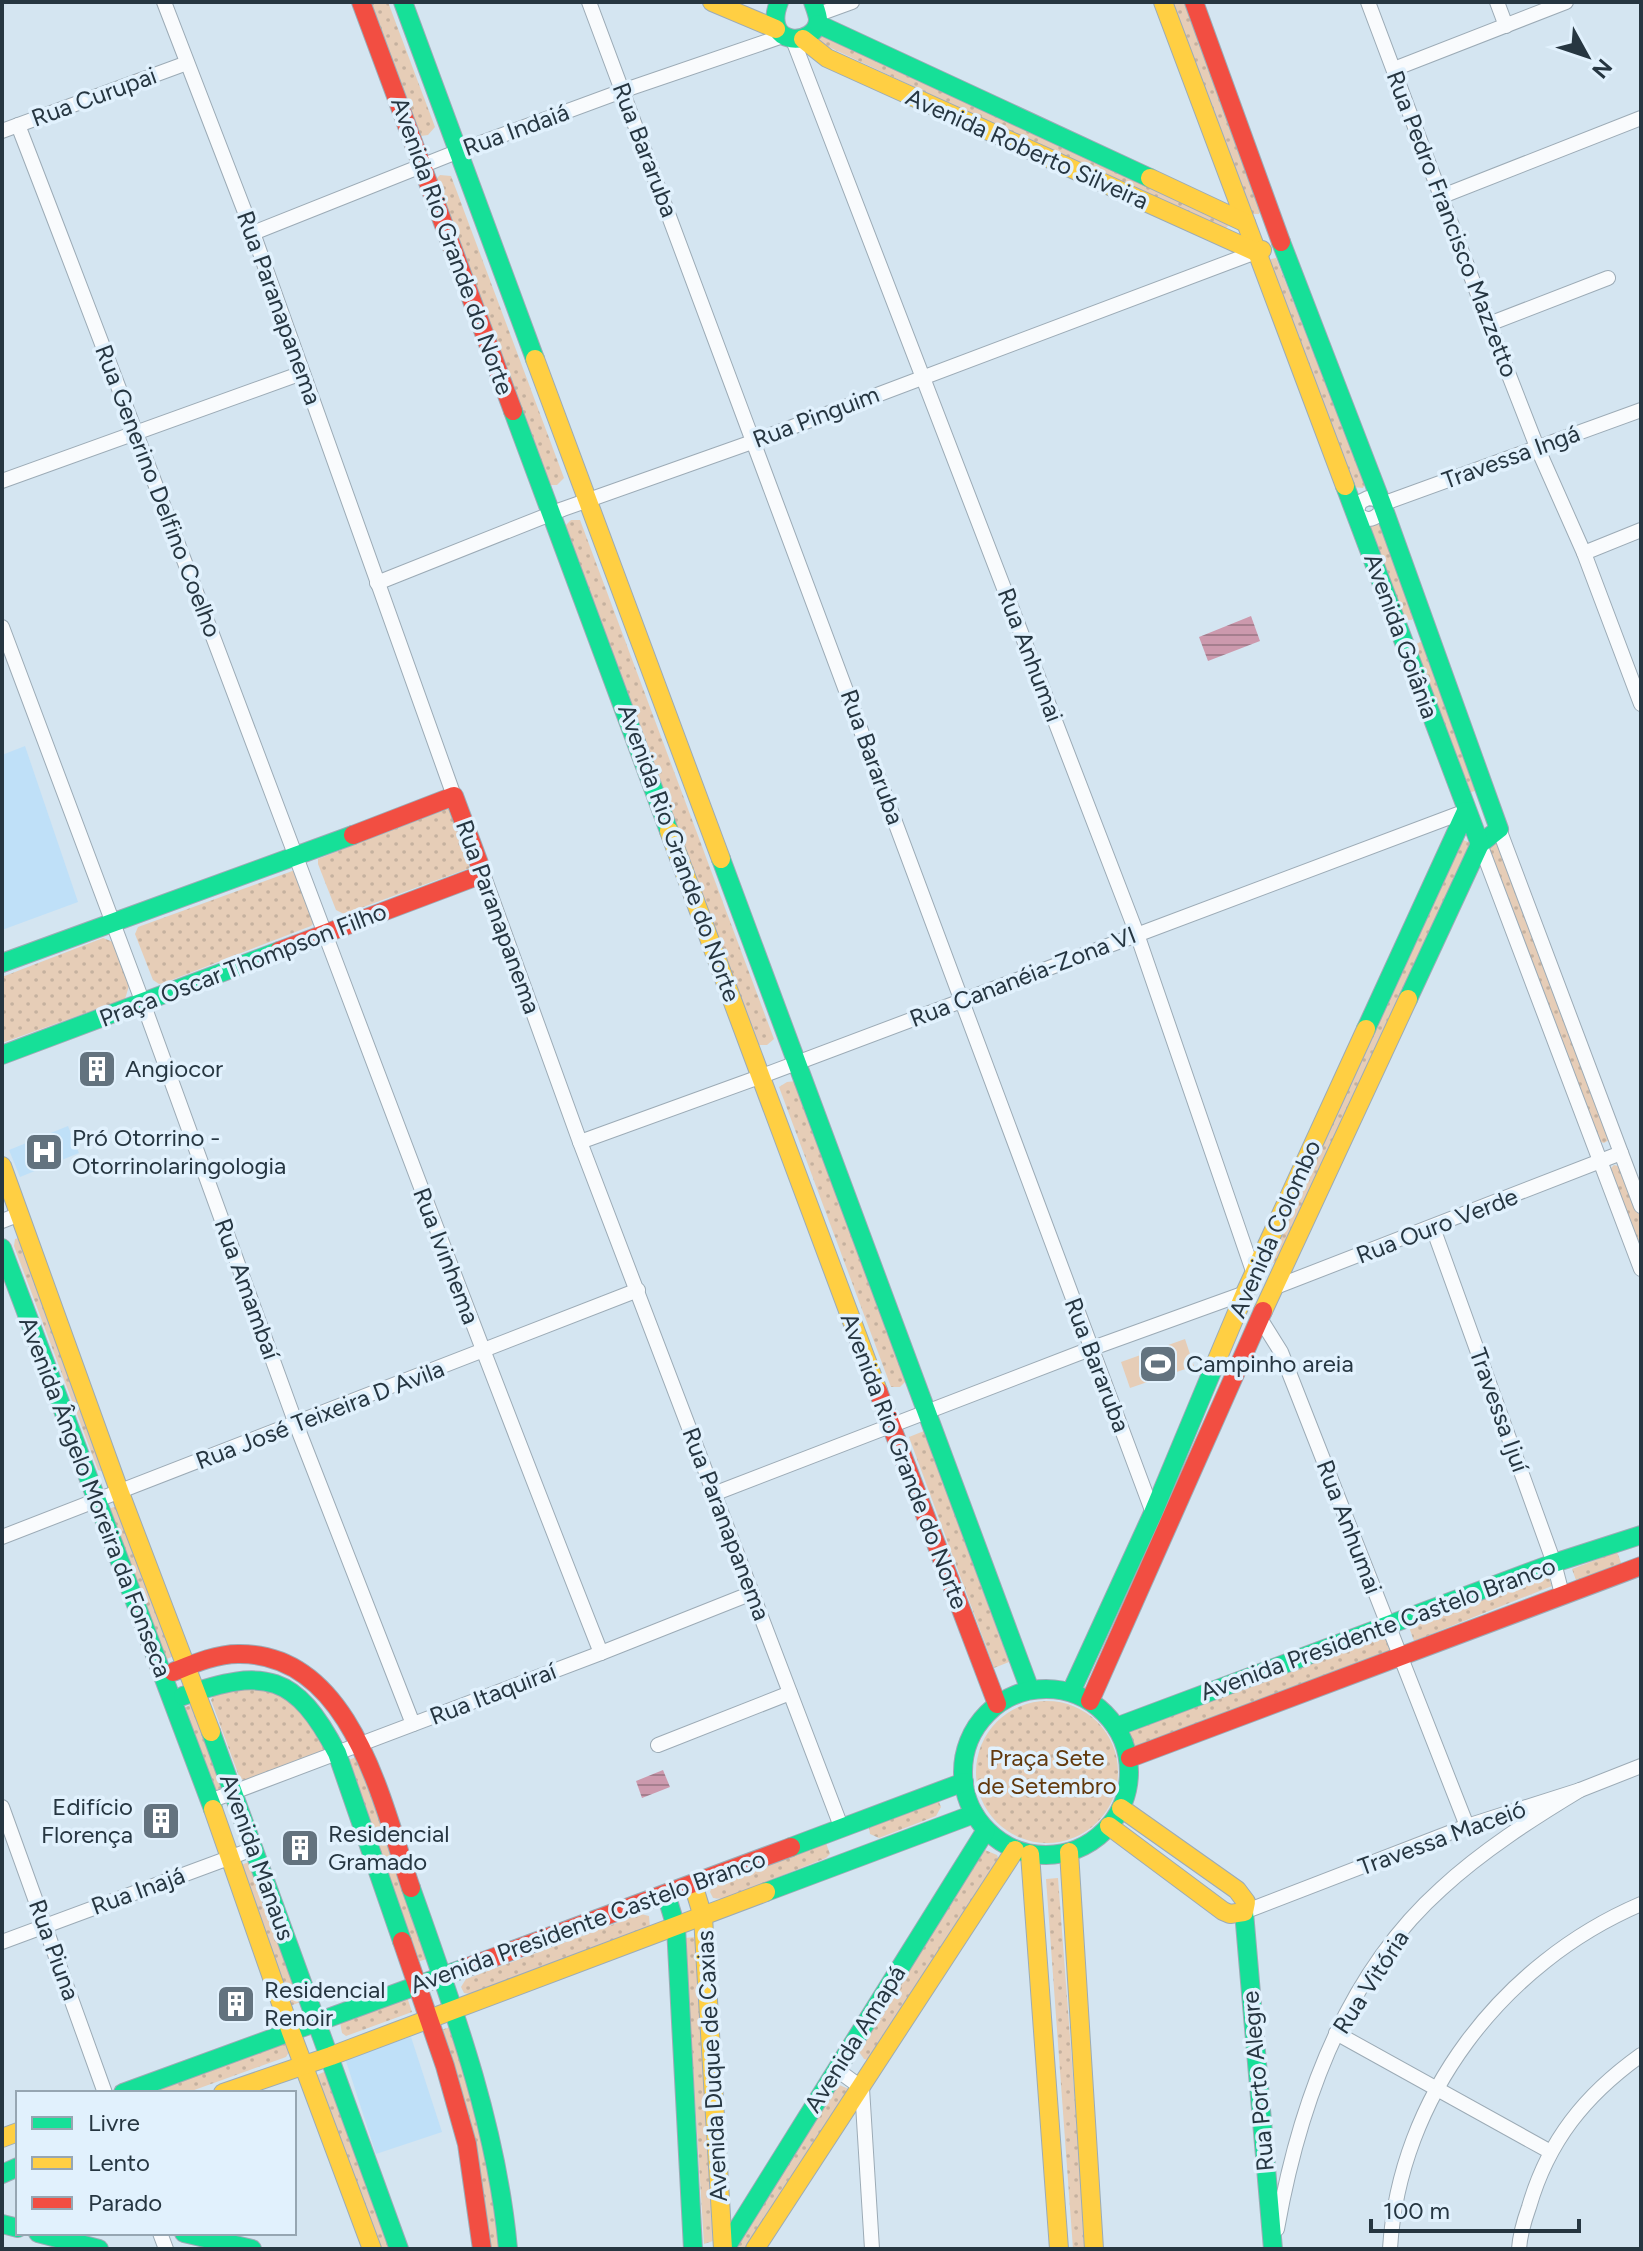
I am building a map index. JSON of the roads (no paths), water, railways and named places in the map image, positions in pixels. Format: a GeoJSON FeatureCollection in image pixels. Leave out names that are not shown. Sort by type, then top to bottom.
{"type":"FeatureCollection","features":[{"type":"Feature","properties":{"kind":"street","name":"Rua Paranapanema"},"geometry":{"type":"LineString","coordinates":[[164,2],[253,233],[580,1142],[842,1829]]}},
{"type":"Feature","properties":{"kind":"street","name":"Avenida Rio Grande do Norte"},"geometry":{"type":"LineString","coordinates":[[361,2],[997,1704]]}},
{"type":"Feature","properties":{"kind":"street","name":"Avenida Rio Grande do Norte"},"geometry":{"type":"LineString","coordinates":[[403,2],[1030,1690]]}},
{"type":"Feature","properties":{"kind":"street","name":"Rua Bararuba"},"geometry":{"type":"LineString","coordinates":[[589,2],[1153,1513]]}},
{"type":"Feature","properties":{"kind":"street","name":"Avenida Roberto Silveira"},"geometry":{"type":"LineString","coordinates":[[712,2],[789,36],[827,58],[1256,252]]}},
{"type":"Feature","properties":{"kind":"street"},"geometry":{"type":"LineString","coordinates":[[775,3],[773,17],[789,36],[812,34],[816,9],[852,2]]}},
{"type":"Feature","properties":{"kind":"street","name":"Avenida Goiânia"},"geometry":{"type":"LineString","coordinates":[[1163,2],[1641,1269]]}},
{"type":"Feature","properties":{"kind":"street","name":"Avenida Goiânia"},"geometry":{"type":"LineString","coordinates":[[1194,2],[1641,1206]]}},
{"type":"Feature","properties":{"kind":"street","name":"Rua Pedro Francisco Mazzetto"},"geometry":{"type":"LineString","coordinates":[[1368,2],[1489,324],[1537,447],[1584,553],[1640,699]]}},
{"type":"Feature","properties":{"kind":"street"},"geometry":{"type":"LineString","coordinates":[[1497,2],[1506,26]]}},
{"type":"Feature","properties":{"kind":"street"},"geometry":{"type":"LineString","coordinates":[[1394,69],[1566,2]]}},
{"type":"Feature","properties":{"kind":"street","name":"Avenida Roberto Silveira"},"geometry":{"type":"LineString","coordinates":[[816,9],[1246,223]]}},
{"type":"Feature","properties":{"kind":"street","name":"Rua Indaiá"},"geometry":{"type":"LineString","coordinates":[[253,233],[459,151],[622,91],[789,36]]}},
{"type":"Feature","properties":{"kind":"street","name":"Rua Anhumai"},"geometry":{"type":"LineString","coordinates":[[789,36],[1137,934],[1254,1274]]}},
{"type":"Feature","properties":{"kind":"street","name":"Rua Curupai"},"geometry":{"type":"LineString","coordinates":[[2,131],[187,63]]}},
{"type":"Feature","properties":{"kind":"street"},"geometry":{"type":"LineString","coordinates":[[1440,197],[1641,118]]}},
{"type":"Feature","properties":{"kind":"street","name":"Rua Generino Delfino Coelho"},"geometry":{"type":"LineString","coordinates":[[18,125],[137,432],[294,858]]}},
{"type":"Feature","properties":{"kind":"street"},"geometry":{"type":"LineString","coordinates":[[1246,223],[1271,215]]}},
{"type":"Feature","properties":{"kind":"street"},"geometry":{"type":"LineString","coordinates":[[1256,252],[1281,243]]}},
{"type":"Feature","properties":{"kind":"street","name":"Rua Pinguim"},"geometry":{"type":"LineString","coordinates":[[377,583],[552,514],[1256,252]]}},
{"type":"Feature","properties":{"kind":"street"},"geometry":{"type":"LineString","coordinates":[[1489,324],[1608,278]]}},
{"type":"Feature","properties":{"kind":"street"},"geometry":{"type":"LineString","coordinates":[[2,481],[302,373]]}},
{"type":"Feature","properties":{"kind":"street","name":"Travessa Ingá"},"geometry":{"type":"LineString","coordinates":[[1356,513],[1371,520],[1380,513],[1382,504],[1641,410]]}},
{"type":"Feature","properties":{"kind":"street"},"geometry":{"type":"LineString","coordinates":[[1584,553],[1641,530]]}},
{"type":"Feature","properties":{"kind":"street","name":"Rua Amambaí"},"geometry":{"type":"LineString","coordinates":[[2,627],[296,1424],[413,1724]]}},
{"type":"Feature","properties":{"kind":"street"},"geometry":{"type":"LineString","coordinates":[[1401,638],[1426,629]]}},
{"type":"Feature","properties":{"kind":"street"},"geometry":{"type":"LineString","coordinates":[[2,963],[294,858],[454,796]]}},
{"type":"Feature","properties":{"kind":"street"},"geometry":{"type":"LineString","coordinates":[[1466,811],[1488,799]]}},
{"type":"Feature","properties":{"kind":"street","name":"Rua Cananéia-Zona VI"},"geometry":{"type":"LineString","coordinates":[[580,1142],[1466,811]]}},
{"type":"Feature","properties":{"kind":"street","name":"Avenida Colombo"},"geometry":{"type":"LineString","coordinates":[[1071,1692],[1153,1513],[1241,1301],[1466,811]]}},
{"type":"Feature","properties":{"kind":"street"},"geometry":{"type":"LineString","coordinates":[[1480,844],[1499,829]]}},
{"type":"Feature","properties":{"kind":"street","name":"Avenida Colombo"},"geometry":{"type":"LineString","coordinates":[[1090,1701],[1273,1288],[1480,844]]}},
{"type":"Feature","properties":{"kind":"street","name":"Rua Ivinhema"},"geometry":{"type":"LineString","coordinates":[[294,858],[482,1352],[601,1653]]}},
{"type":"Feature","properties":{"kind":"street","name":"Praça Oscar Thompson Filho"},"geometry":{"type":"LineString","coordinates":[[2,1055],[483,874]]}},
{"type":"Feature","properties":{"kind":"street","name":"Rua Ouro Verde"},"geometry":{"type":"LineString","coordinates":[[1273,1288],[1621,1153]]}},
{"type":"Feature","properties":{"kind":"street","name":"Avenida Manaus"},"geometry":{"type":"LineString","coordinates":[[2,1166],[120,1493],[331,2056],[399,2249]]}},
{"type":"Feature","properties":{"kind":"street"},"geometry":{"type":"LineString","coordinates":[[2,1221],[20,1214]]}},
{"type":"Feature","properties":{"kind":"street","name":"Travessa Ijuí"},"geometry":{"type":"LineString","coordinates":[[1433,1228],[1554,1563],[1562,1594]]}},
{"type":"Feature","properties":{"kind":"street","name":"Avenida Ângelo Moreira da Fonseca"},"geometry":{"type":"LineString","coordinates":[[2,1248],[171,1700]]}},
{"type":"Feature","properties":{"kind":"street"},"geometry":{"type":"LineString","coordinates":[[1254,1274],[1264,1275],[1273,1288]]}},
{"type":"Feature","properties":{"kind":"street","name":"Rua José Teixeira D Avila"},"geometry":{"type":"LineString","coordinates":[[2,1537],[638,1290]]}},
{"type":"Feature","properties":{"kind":"street"},"geometry":{"type":"LineString","coordinates":[[716,1493],[1090,1349],[1241,1301],[1247,1319],[1261,1320]]}},
{"type":"Feature","properties":{"kind":"street","name":"Rua Anhumai"},"geometry":{"type":"LineString","coordinates":[[1261,1320],[1281,1352],[1467,1826]]}},
{"type":"Feature","properties":{"kind":"street"},"geometry":{"type":"LineString","coordinates":[[1633,1538],[1637,1568]]}},
{"type":"Feature","properties":{"kind":"street","name":"Avenida Presidente Castelo Branco"},"geometry":{"type":"LineString","coordinates":[[1116,1727],[1387,1624],[1554,1563],[1633,1538]]}},
{"type":"Feature","properties":{"kind":"street","name":"Avenida Presidente Castelo Branco"},"geometry":{"type":"LineString","coordinates":[[1130,1758],[1637,1568]]}},
{"type":"Feature","properties":{"kind":"street","name":"Rua Itaquiraí"},"geometry":{"type":"LineString","coordinates":[[210,1801],[752,1593]]}},
{"type":"Feature","properties":{"kind":"street"},"geometry":{"type":"LineString","coordinates":[[162,1676],[237,1654],[259,1656],[283,1663],[325,1692],[350,1722],[361,1745],[454,2010],[501,2186],[508,2249]]}},
{"type":"Feature","properties":{"kind":"street"},"geometry":{"type":"LineString","coordinates":[[171,1700],[239,1678],[259,1678],[300,1696],[314,1711],[337,1753],[429,2019],[467,2144],[482,2249]]}},
{"type":"Feature","properties":{"kind":"street"},"geometry":{"type":"LineString","coordinates":[[1030,1690],[1071,1692],[1090,1701],[1116,1727],[1130,1758],[1129,1785],[1121,1808],[1109,1826],[1084,1846],[1057,1855],[1023,1852],[986,1830],[974,1814],[964,1782],[963,1767],[970,1739],[977,1726],[997,1704],[1030,1690]]}},
{"type":"Feature","properties":{"kind":"street"},"geometry":{"type":"LineString","coordinates":[[658,1745],[790,1693]]}},
{"type":"Feature","properties":{"kind":"street","name":"Avenida Manaus"},"geometry":{"type":"LineString","coordinates":[[171,1700],[372,2249]]}},
{"type":"Feature","properties":{"kind":"street","name":"Travessa Maceió"},"geometry":{"type":"LineString","coordinates":[[1244,1912],[1467,1826],[1580,1790],[1641,1766]]}},
{"type":"Feature","properties":{"kind":"street","name":"Avenida Presidente Castelo Branco"},"geometry":{"type":"LineString","coordinates":[[129,2091],[964,1782]]}},
{"type":"Feature","properties":{"kind":"street","name":"Rua Vitória"},"geometry":{"type":"LineString","coordinates":[[1273,2249],[1297,2133],[1321,2065],[1353,2002],[1393,1943],[1440,1890],[1527,1824],[1580,1790]]}},
{"type":"Feature","properties":{"kind":"street","name":"Rua Piuna"},"geometry":{"type":"LineString","coordinates":[[2,1807],[104,2091]]}},
{"type":"Feature","properties":{"kind":"street"},"geometry":{"type":"LineString","coordinates":[[1109,1826],[1223,1911],[1237,1915],[1244,1912],[1246,1902],[1237,1890],[1121,1808]]}},
{"type":"Feature","properties":{"kind":"street","name":"Avenida Presidente Castelo Branco"},"geometry":{"type":"LineString","coordinates":[[229,2091],[331,2056],[974,1814]]}},
{"type":"Feature","properties":{"kind":"street"},"geometry":{"type":"LineString","coordinates":[[842,1829],[853,1857]]}},
{"type":"Feature","properties":{"kind":"street","name":"Avenida Amapá"},"geometry":{"type":"LineString","coordinates":[[724,2249],[986,1830]]}},
{"type":"Feature","properties":{"kind":"street","name":"Rua Inajá"},"geometry":{"type":"LineString","coordinates":[[2,1942],[253,1849]]}},
{"type":"Feature","properties":{"kind":"street"},"geometry":{"type":"LineString","coordinates":[[1023,1852],[1059,2249]]}},
{"type":"Feature","properties":{"kind":"street","name":"Avenida Amapá"},"geometry":{"type":"LineString","coordinates":[[755,2249],[1023,1852]]}},
{"type":"Feature","properties":{"kind":"street"},"geometry":{"type":"LineString","coordinates":[[1069,1852],[1094,2249]]}},
{"type":"Feature","properties":{"kind":"street","name":"Avenida Duque de Caxias"},"geometry":{"type":"LineString","coordinates":[[693,1884],[703,1917],[724,2249]]}},
{"type":"Feature","properties":{"kind":"street","name":"Avenida Duque de Caxias"},"geometry":{"type":"LineString","coordinates":[[666,1894],[676,1927],[693,2249]]}},
{"type":"Feature","properties":{"kind":"street"},"geometry":{"type":"LineString","coordinates":[[1390,2249],[1405,2167],[1423,2116],[1473,2033],[1516,1985],[1567,1944],[1641,1904]]}},
{"type":"Feature","properties":{"kind":"street","name":"Rua Porto Alegre"},"geometry":{"type":"LineString","coordinates":[[1244,1912],[1273,2249]]}},
{"type":"Feature","properties":{"kind":"street"},"geometry":{"type":"LineString","coordinates":[[1336,2033],[1549,2151]]}},
{"type":"Feature","properties":{"kind":"street"},"geometry":{"type":"LineString","coordinates":[[1519,2249],[1538,2176],[1549,2151],[1599,2091],[1641,2055]]}},
{"type":"Feature","properties":{"kind":"street"},"geometry":{"type":"LineString","coordinates":[[836,2069],[862,2088],[872,2249]]}},
{"type":"Feature","properties":{"kind":"street"},"geometry":{"type":"LineString","coordinates":[[46,2235],[99,2249]]}},
{"type":"Feature","properties":{"kind":"street"},"geometry":{"type":"LineString","coordinates":[[192,2235],[252,2249]]}},
{"type":"Feature","properties":{"kind":"place","name":"Angiocor"},"geometry":{"type":"Point","coordinates":[97,1069]}},
{"type":"Feature","properties":{"kind":"place","name":"Pró Otorrino - Otorrinolaringologia"},"geometry":{"type":"Point","coordinates":[44,1152]}},
{"type":"Feature","properties":{"kind":"place","name":"Campinho areia"},"geometry":{"type":"Point","coordinates":[1158,1364]}},
{"type":"Feature","properties":{"kind":"place","name":"Edifício Florença"},"geometry":{"type":"Point","coordinates":[161,1821]}},
{"type":"Feature","properties":{"kind":"place","name":"Residencial Gramado"},"geometry":{"type":"Point","coordinates":[300,1848]}},
{"type":"Feature","properties":{"kind":"place","name":"Residencial Renoir"},"geometry":{"type":"Point","coordinates":[236,2004]}},
{"type":"Feature","properties":{"kind":"park label","name":"Praça Sete de Setembro"},"geometry":{"type":"Point","coordinates":[1047,1772]}}]}
